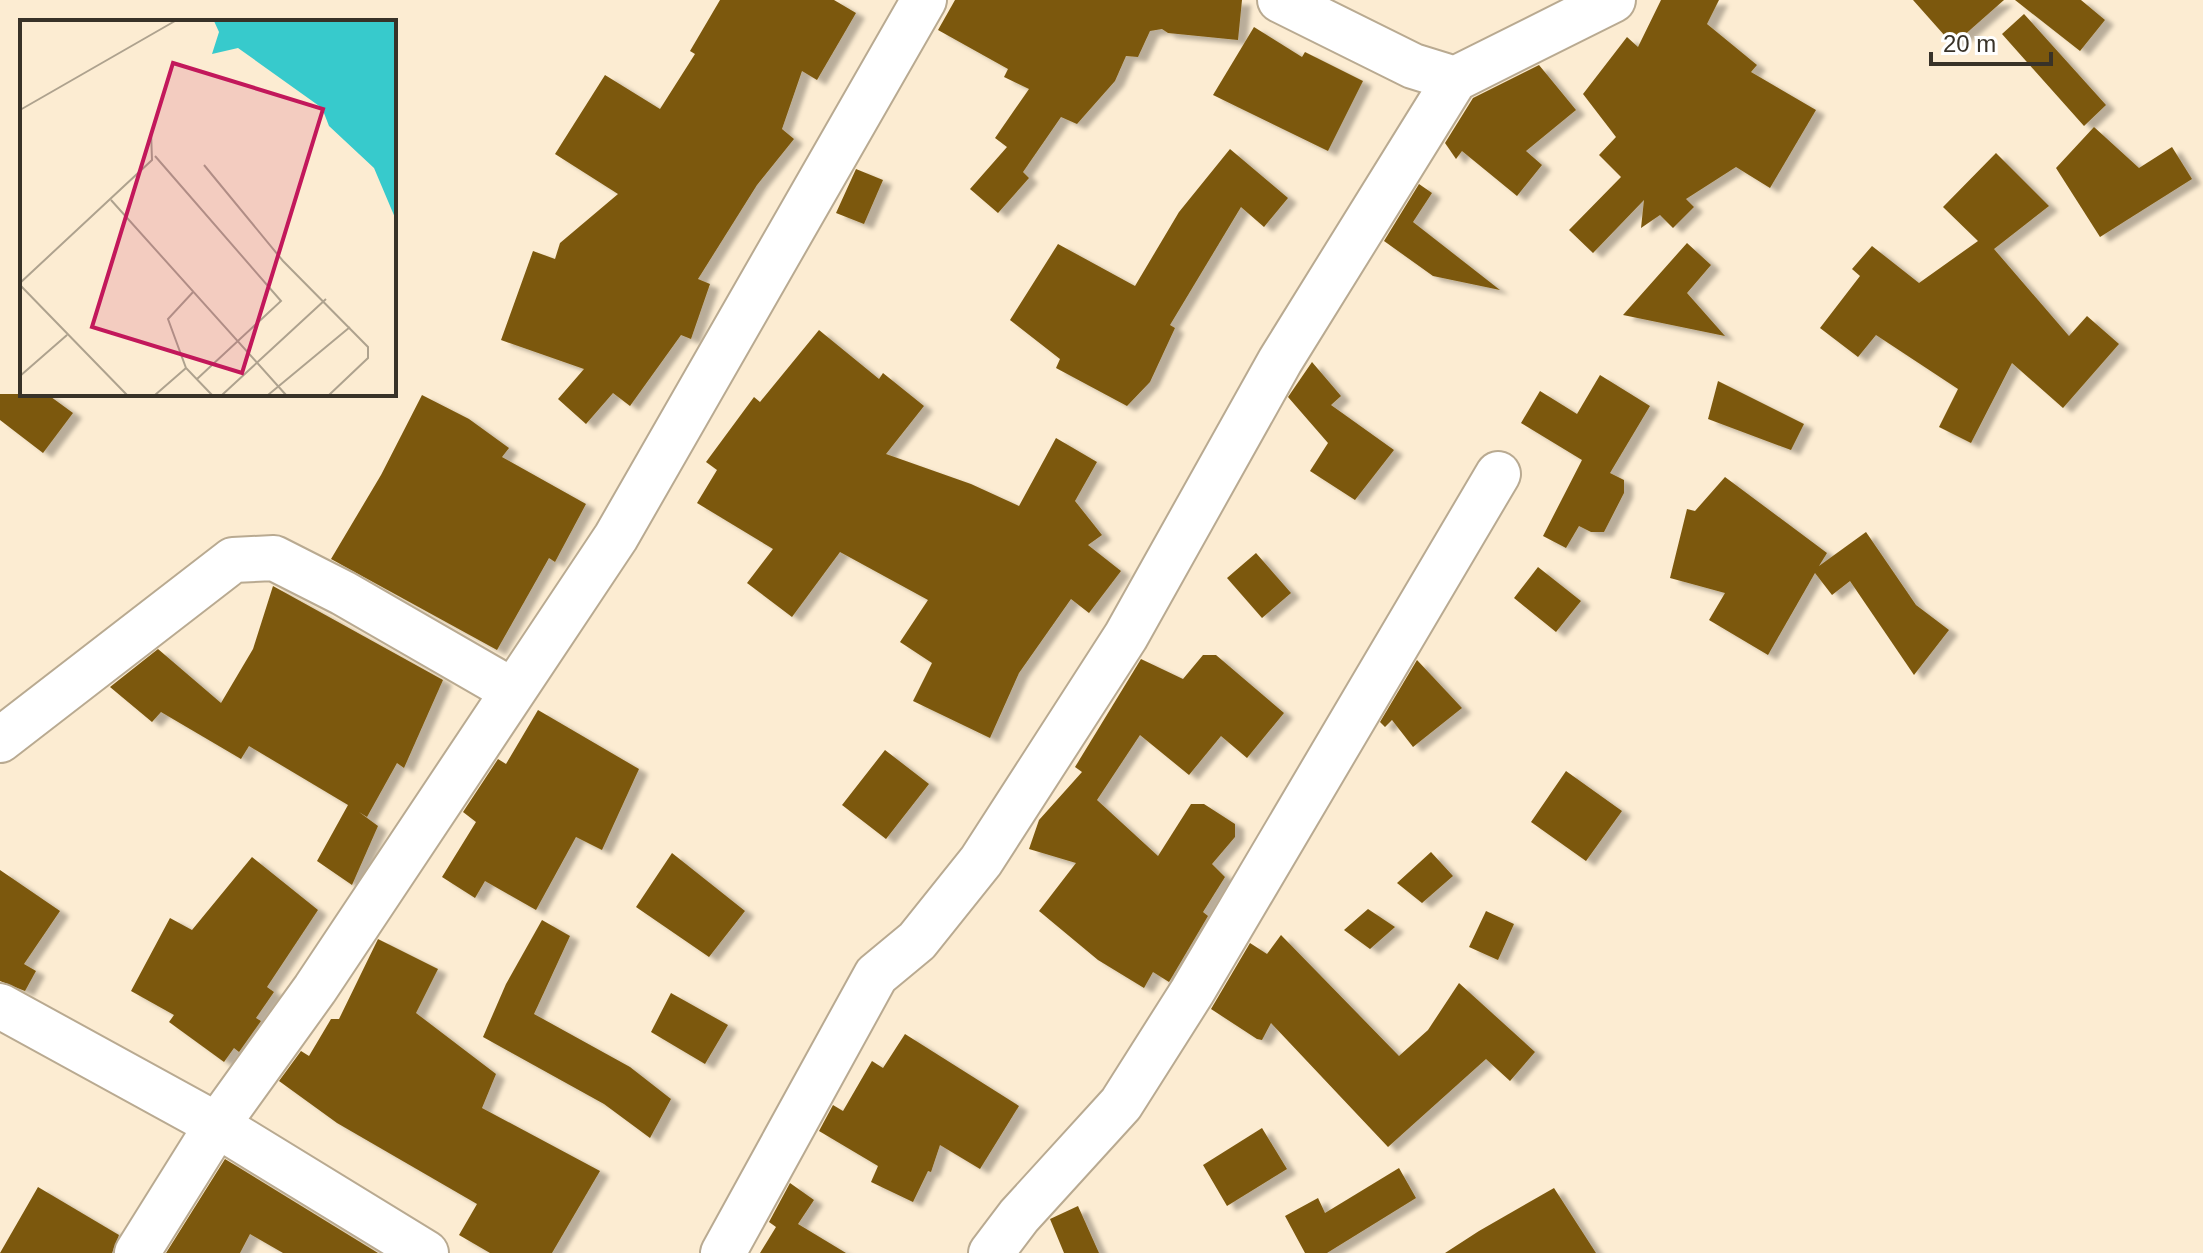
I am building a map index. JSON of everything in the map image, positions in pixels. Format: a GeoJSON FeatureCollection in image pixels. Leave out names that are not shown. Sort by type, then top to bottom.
{"type":"FeatureCollection","features":[{"type":"Feature","properties":{"kind":"street"},"geometry":{"type":"LineString","coordinates":[[137,1253],[217,1125],[315,989],[616,537],[924,0]]}},
{"type":"Feature","properties":{"kind":"street"},"geometry":{"type":"LineString","coordinates":[[1280,0],[1413,66],[1455,79]]}},
{"type":"Feature","properties":{"kind":"street"},"geometry":{"type":"LineString","coordinates":[[723,1253],[876,975],[917,941],[981,861],[1126,636],[1280,361],[1455,79],[1613,0]]}},
{"type":"Feature","properties":{"kind":"street"},"geometry":{"type":"LineString","coordinates":[[991,1253],[1019,1216],[1121,1104],[1200,978],[1498,474]]}},
{"type":"Feature","properties":{"kind":"street"},"geometry":{"type":"LineString","coordinates":[[0,740],[233,560],[274,558],[343,593],[513,691]]}},
{"type":"Feature","properties":{"kind":"street"},"geometry":{"type":"LineString","coordinates":[[0,1006],[217,1125],[426,1253]]}},
{"type":"Feature","properties":{"kind":"building"},"geometry":{"type":"Polygon","coordinates":[[[720,0],[834,0],[856,13],[817,80],[802,71],[782,129],[794,139],[757,185],[698,279],[710,284],[691,339],[681,335],[630,406],[613,393],[586,424],[558,399],[584,369],[501,340],[533,251],[555,259],[560,243],[618,194],[555,154],[605,75],[660,109],[695,54],[690,51],[720,0]]]}},
{"type":"Feature","properties":{"kind":"building"},"geometry":{"type":"Polygon","coordinates":[[[955,0],[1242,0],[1238,40],[1168,33],[1162,29],[1150,31],[1138,57],[1126,56],[1115,81],[1077,124],[1061,117],[1023,172],[1029,178],[998,213],[970,189],[1007,147],[995,138],[1029,89],[1004,77],[1008,69],[938,30],[955,0]]]}},
{"type":"Feature","properties":{"kind":"building"},"geometry":{"type":"Polygon","coordinates":[[[1661,0],[1719,0],[1707,24],[1757,65],[1751,72],[1816,110],[1770,188],[1736,167],[1686,199],[1694,207],[1673,228],[1660,215],[1641,228],[1644,200],[1593,253],[1569,230],[1621,177],[1599,155],[1616,137],[1583,94],[1627,37],[1638,47],[1661,0]]]}},
{"type":"Feature","properties":{"kind":"building"},"geometry":{"type":"Polygon","coordinates":[[[1913,0],[2004,0],[1953,45],[1913,0]]]}},
{"type":"Feature","properties":{"kind":"building"},"geometry":{"type":"Polygon","coordinates":[[[2015,0],[2081,0],[2105,20],[2080,51],[2015,0]]]}},
{"type":"Feature","properties":{"kind":"building"},"geometry":{"type":"Polygon","coordinates":[[[2024,14],[2106,105],[2084,126],[2002,34],[2024,14]]]}},
{"type":"Feature","properties":{"kind":"building"},"geometry":{"type":"Polygon","coordinates":[[[1254,27],[1302,57],[1305,52],[1363,81],[1328,151],[1213,95],[1254,27]]]}},
{"type":"Feature","properties":{"kind":"building"},"geometry":{"type":"Polygon","coordinates":[[[1539,65],[1576,110],[1526,151],[1542,165],[1517,196],[1462,151],[1456,159],[1445,143],[1473,98],[1539,65]]]}},
{"type":"Feature","properties":{"kind":"building"},"geometry":{"type":"Polygon","coordinates":[[[2094,127],[2139,168],[2172,147],[2192,179],[2100,237],[2056,168],[2094,127]]]}},
{"type":"Feature","properties":{"kind":"building"},"geometry":{"type":"Polygon","coordinates":[[[1230,149],[1288,198],[1264,227],[1241,207],[1170,325],[1175,328],[1150,382],[1127,406],[1056,368],[1060,359],[1010,320],[1058,244],[1135,286],[1179,212],[1230,149]]]}},
{"type":"Feature","properties":{"kind":"building"},"geometry":{"type":"Polygon","coordinates":[[[1996,153],[2049,206],[1994,249],[2069,336],[2087,316],[2119,344],[2063,408],[2012,363],[1971,443],[1939,427],[1958,389],[1876,335],[1858,357],[1820,328],[1860,276],[1852,269],[1872,246],[1919,283],[1978,241],[1943,207],[1996,153]]]}},
{"type":"Feature","properties":{"kind":"building"},"geometry":{"type":"Polygon","coordinates":[[[856,169],[883,180],[864,224],[836,213],[856,169]]]}},
{"type":"Feature","properties":{"kind":"building"},"geometry":{"type":"Polygon","coordinates":[[[1419,184],[1432,193],[1413,222],[1500,290],[1433,276],[1384,241],[1419,184]]]}},
{"type":"Feature","properties":{"kind":"building"},"geometry":{"type":"Polygon","coordinates":[[[1687,243],[1711,265],[1687,293],[1725,336],[1623,315],[1687,243]]]}},
{"type":"Feature","properties":{"kind":"building"},"geometry":{"type":"Polygon","coordinates":[[[819,330],[879,379],[883,373],[924,406],[886,454],[971,484],[1019,506],[1056,438],[1097,462],[1075,501],[1102,535],[1088,545],[1121,571],[1089,613],[1071,599],[1019,673],[990,738],[913,701],[932,663],[900,642],[928,600],[840,552],[792,617],[747,583],[773,549],[697,503],[717,470],[706,462],[754,397],[760,402],[819,330]]]}},
{"type":"Feature","properties":{"kind":"building"},"geometry":{"type":"Polygon","coordinates":[[[1312,362],[1341,396],[1331,405],[1394,450],[1355,500],[1310,471],[1328,443],[1288,397],[1312,362]]]}},
{"type":"Feature","properties":{"kind":"building"},"geometry":{"type":"Polygon","coordinates":[[[1600,375],[1650,406],[1610,473],[1624,480],[1624,493],[1604,532],[1591,532],[1579,526],[1566,548],[1543,536],[1582,460],[1521,423],[1540,391],[1577,414],[1600,375]]]}},
{"type":"Feature","properties":{"kind":"building"},"geometry":{"type":"Polygon","coordinates":[[[1718,381],[1804,424],[1791,450],[1708,419],[1718,381]]]}},
{"type":"Feature","properties":{"kind":"building"},"geometry":{"type":"Polygon","coordinates":[[[0,394],[50,396],[73,413],[43,453],[0,420],[0,394]]]}},
{"type":"Feature","properties":{"kind":"building"},"geometry":{"type":"Polygon","coordinates":[[[422,395],[469,419],[509,448],[502,457],[586,504],[555,562],[549,558],[497,650],[331,559],[381,475],[422,395]]]}},
{"type":"Feature","properties":{"kind":"building"},"geometry":{"type":"Polygon","coordinates":[[[1725,477],[1827,553],[1819,566],[1866,532],[1916,605],[1949,630],[1914,675],[1850,581],[1832,595],[1815,573],[1768,655],[1709,620],[1725,593],[1670,578],[1687,509],[1695,511],[1725,477]]]}},
{"type":"Feature","properties":{"kind":"building"},"geometry":{"type":"Polygon","coordinates":[[[1256,553],[1291,593],[1262,618],[1227,578],[1256,553]]]}},
{"type":"Feature","properties":{"kind":"building"},"geometry":{"type":"Polygon","coordinates":[[[1538,567],[1581,601],[1556,632],[1514,598],[1538,567]]]}},
{"type":"Feature","properties":{"kind":"building"},"geometry":{"type":"Polygon","coordinates":[[[273,586],[443,680],[404,768],[397,763],[367,817],[359,812],[378,826],[352,885],[317,861],[348,805],[249,746],[241,759],[161,712],[152,722],[110,687],[158,649],[221,703],[253,649],[273,586]]]}},
{"type":"Feature","properties":{"kind":"building"},"geometry":{"type":"Polygon","coordinates":[[[1203,655],[1216,655],[1284,713],[1247,758],[1221,736],[1189,775],[1140,735],[1097,800],[1158,856],[1191,804],[1204,804],[1235,824],[1235,837],[1212,864],[1225,877],[1203,912],[1208,916],[1169,982],[1153,972],[1144,988],[1098,960],[1039,911],[1076,863],[1029,849],[1039,820],[1082,772],[1075,767],[1141,659],[1183,679],[1203,655]]]}},
{"type":"Feature","properties":{"kind":"building"},"geometry":{"type":"Polygon","coordinates":[[[1417,660],[1462,708],[1413,747],[1392,720],[1385,727],[1380,722],[1417,660]]]}},
{"type":"Feature","properties":{"kind":"building"},"geometry":{"type":"Polygon","coordinates":[[[538,710],[639,769],[602,850],[576,837],[536,910],[485,881],[475,898],[442,877],[476,822],[463,812],[498,759],[506,764],[538,710]]]}},
{"type":"Feature","properties":{"kind":"building"},"geometry":{"type":"Polygon","coordinates":[[[885,750],[929,784],[886,839],[842,805],[885,750]]]}},
{"type":"Feature","properties":{"kind":"building"},"geometry":{"type":"Polygon","coordinates":[[[1566,771],[1622,811],[1586,861],[1531,822],[1566,771]]]}},
{"type":"Feature","properties":{"kind":"building"},"geometry":{"type":"Polygon","coordinates":[[[1431,852],[1453,876],[1422,903],[1397,883],[1431,852]]]}},
{"type":"Feature","properties":{"kind":"building"},"geometry":{"type":"Polygon","coordinates":[[[672,853],[745,911],[709,957],[636,907],[672,853]]]}},
{"type":"Feature","properties":{"kind":"building"},"geometry":{"type":"Polygon","coordinates":[[[252,857],[318,910],[267,987],[274,992],[256,1018],[261,1021],[239,1052],[234,1048],[224,1062],[169,1022],[174,1015],[131,991],[170,918],[192,930],[252,857]]]}},
{"type":"Feature","properties":{"kind":"building"},"geometry":{"type":"Polygon","coordinates":[[[0,870],[60,911],[24,964],[36,971],[25,991],[0,981],[0,870]]]}},
{"type":"Feature","properties":{"kind":"building"},"geometry":{"type":"Polygon","coordinates":[[[1368,909],[1395,927],[1370,949],[1344,930],[1368,909]]]}},
{"type":"Feature","properties":{"kind":"building"},"geometry":{"type":"Polygon","coordinates":[[[1486,911],[1514,924],[1498,960],[1469,947],[1486,911]]]}},
{"type":"Feature","properties":{"kind":"building"},"geometry":{"type":"Polygon","coordinates":[[[542,920],[570,936],[534,1014],[630,1067],[671,1099],[650,1138],[604,1104],[483,1037],[506,984],[542,920]]]}},
{"type":"Feature","properties":{"kind":"building"},"geometry":{"type":"Polygon","coordinates":[[[1281,935],[1399,1056],[1428,1030],[1459,983],[1535,1052],[1510,1081],[1486,1059],[1388,1147],[1271,1023],[1262,1040],[1257,1039],[1211,1009],[1250,943],[1267,954],[1281,935]]]}},
{"type":"Feature","properties":{"kind":"building"},"geometry":{"type":"Polygon","coordinates":[[[378,939],[438,969],[416,1013],[496,1074],[482,1108],[600,1171],[552,1253],[490,1253],[459,1235],[477,1204],[337,1123],[279,1081],[301,1051],[309,1056],[331,1019],[339,1019],[378,939]]]}},
{"type":"Feature","properties":{"kind":"building"},"geometry":{"type":"Polygon","coordinates":[[[671,993],[728,1025],[705,1064],[651,1032],[671,993]]]}},
{"type":"Feature","properties":{"kind":"building"},"geometry":{"type":"Polygon","coordinates":[[[905,1034],[1019,1106],[980,1169],[940,1145],[931,1172],[928,1171],[913,1202],[871,1182],[878,1166],[819,1131],[833,1105],[843,1111],[872,1061],[883,1068],[905,1034]]]}},
{"type":"Feature","properties":{"kind":"building"},"geometry":{"type":"Polygon","coordinates":[[[1262,1128],[1287,1169],[1227,1206],[1203,1165],[1262,1128]]]}},
{"type":"Feature","properties":{"kind":"building"},"geometry":{"type":"Polygon","coordinates":[[[225,1159],[378,1253],[283,1253],[250,1234],[240,1253],[166,1253],[225,1159]]]}},
{"type":"Feature","properties":{"kind":"building"},"geometry":{"type":"Polygon","coordinates":[[[1399,1168],[1416,1198],[1327,1253],[1305,1253],[1285,1216],[1318,1198],[1325,1213],[1399,1168]]]}},
{"type":"Feature","properties":{"kind":"building"},"geometry":{"type":"Polygon","coordinates":[[[790,1183],[814,1200],[798,1224],[846,1253],[760,1253],[776,1227],[769,1222],[790,1183]]]}},
{"type":"Feature","properties":{"kind":"building"},"geometry":{"type":"Polygon","coordinates":[[[38,1187],[119,1235],[112,1253],[0,1253],[38,1187]]]}},
{"type":"Feature","properties":{"kind":"building"},"geometry":{"type":"Polygon","coordinates":[[[1554,1188],[1596,1253],[1445,1253],[1479,1231],[1554,1188]]]}},
{"type":"Feature","properties":{"kind":"building"},"geometry":{"type":"Polygon","coordinates":[[[1078,1206],[1099,1253],[1064,1253],[1050,1219],[1078,1206]]]}}]}
